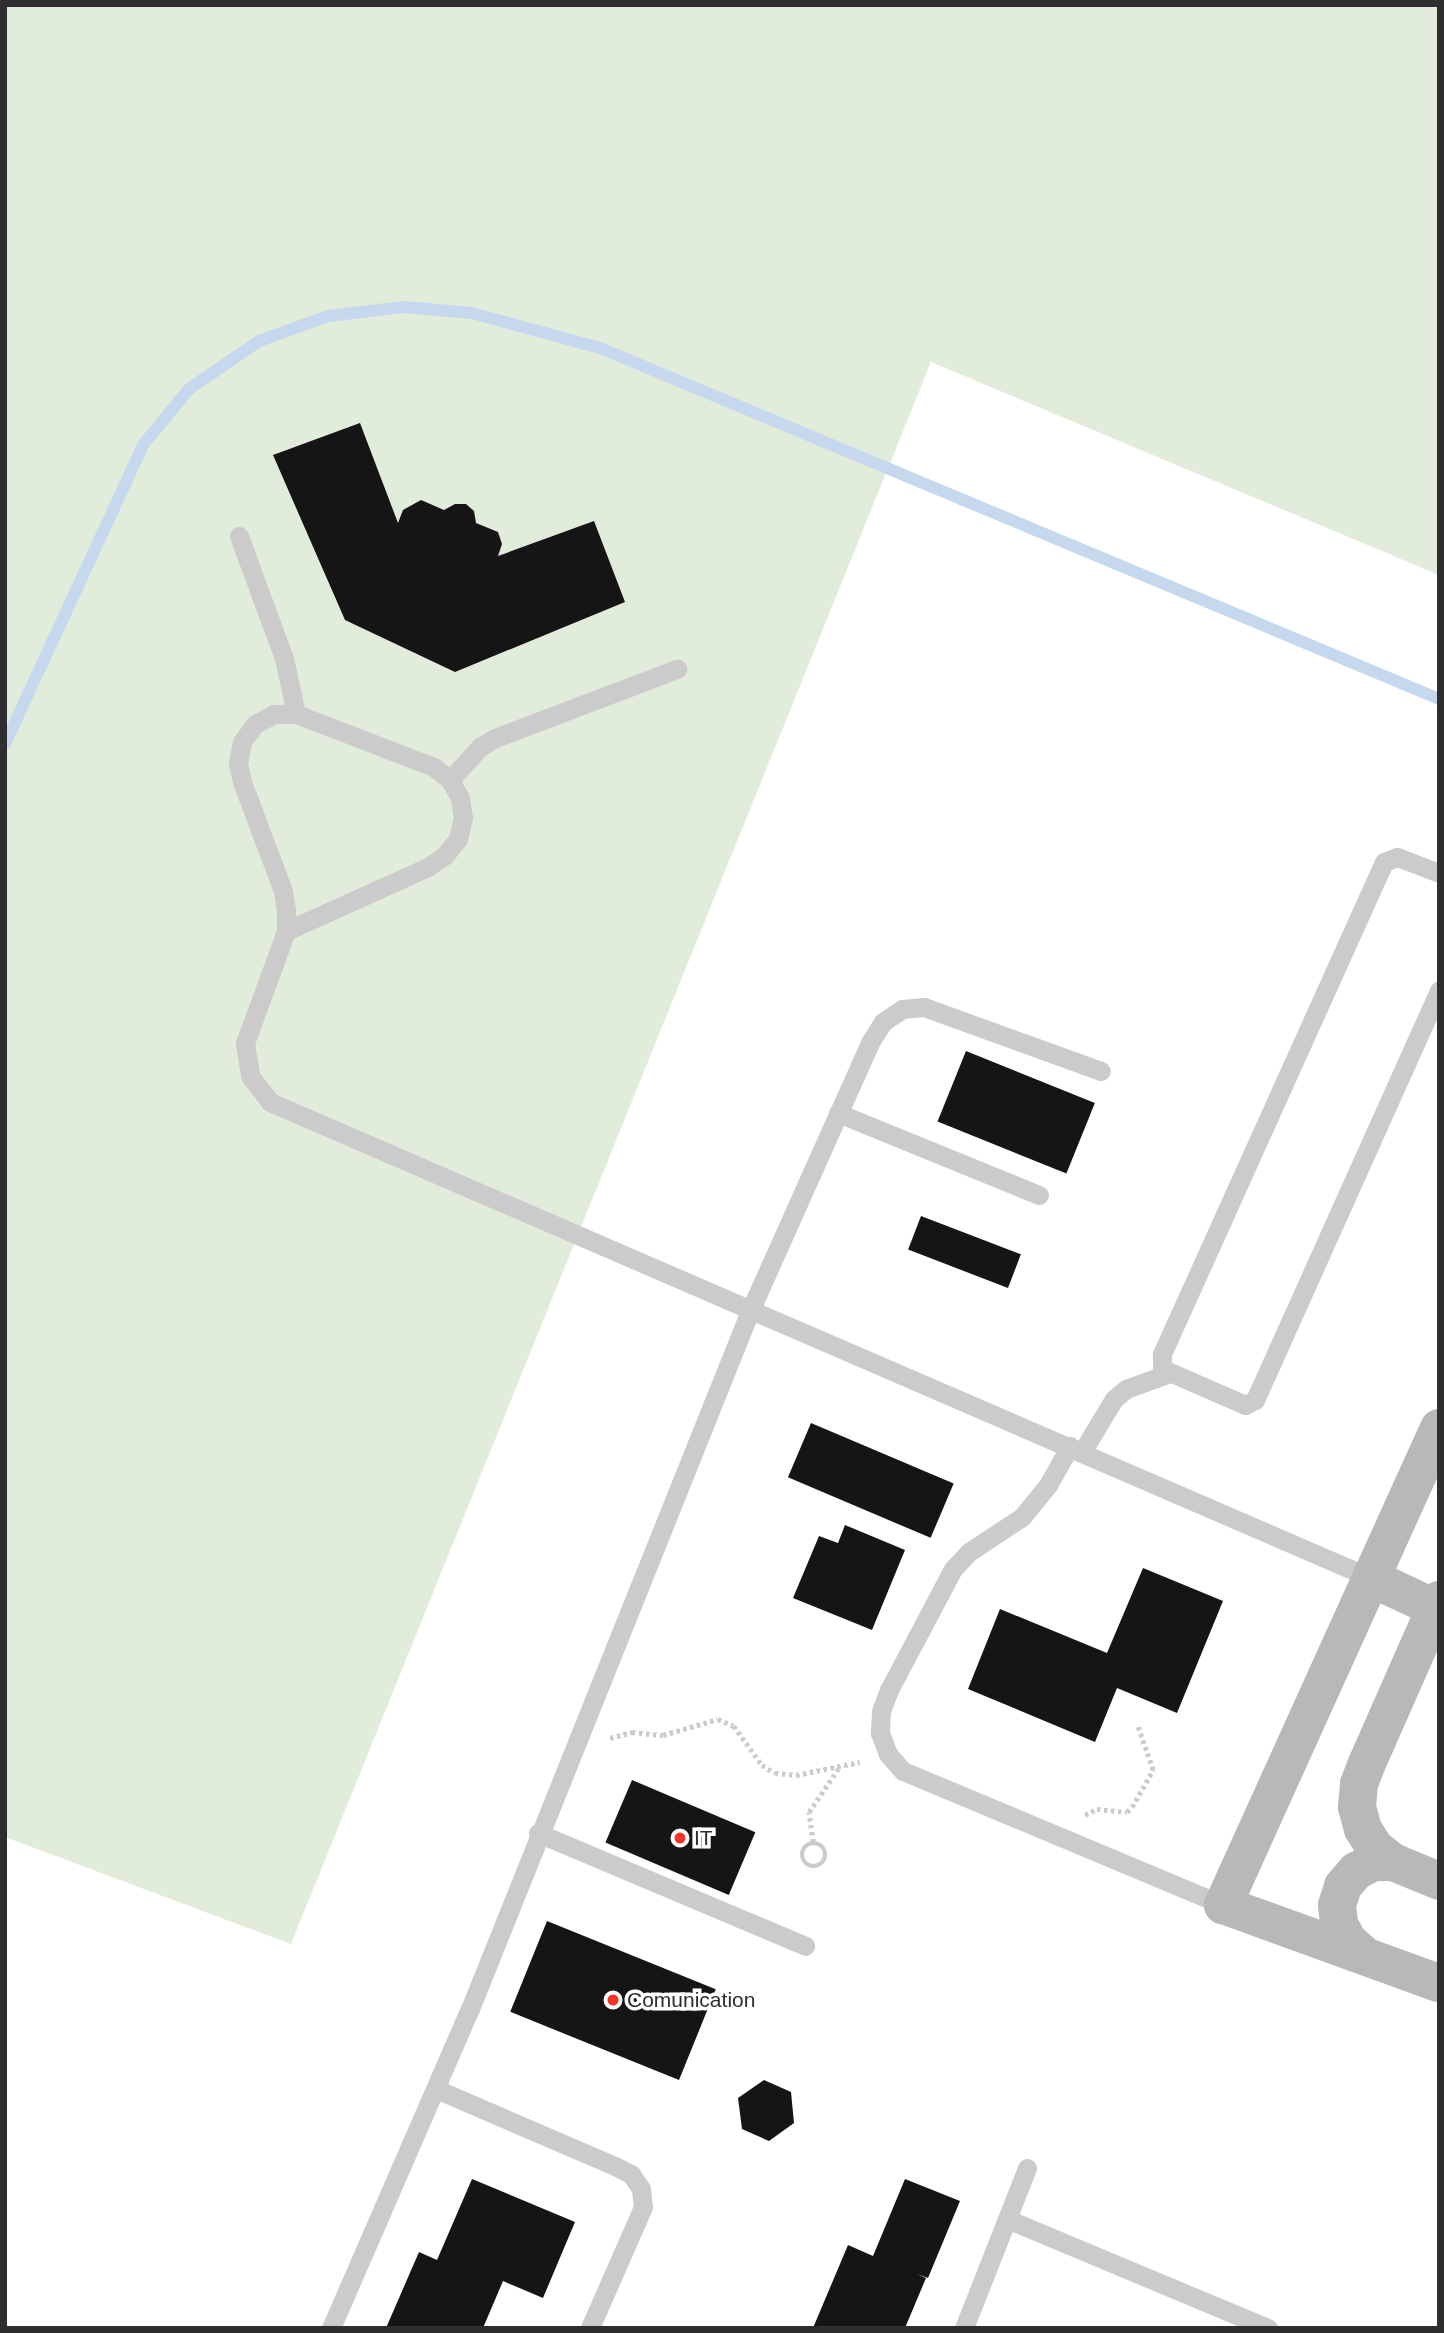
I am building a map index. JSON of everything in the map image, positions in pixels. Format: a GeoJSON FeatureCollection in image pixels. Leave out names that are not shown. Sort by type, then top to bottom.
{"type":"FeatureCollection","features":[{"type":"Feature","properties":{"kind":"street"},"geometry":{"type":"LineString","coordinates":[[1437,1436],[1223,1905],[1439,1983]]}},
{"type":"Feature","properties":{"kind":"street"},"geometry":{"type":"LineString","coordinates":[[1371,1578],[1437,1604],[1359,1784],[1357,1807],[1363,1829],[1375,1848],[1393,1862]]}},
{"type":"Feature","properties":{"kind":"street"},"geometry":{"type":"LineString","coordinates":[[1363,1954],[1348,1941],[1339,1924],[1337,1905],[1343,1886],[1356,1871],[1374,1862],[1393,1862],[1436,1875]]}},
{"type":"Feature","properties":{"kind":"lane"},"geometry":{"type":"LineString","coordinates":[[239,536],[284,658],[296,714]]}},
{"type":"Feature","properties":{"kind":"lane"},"geometry":{"type":"LineString","coordinates":[[450,780],[468,758],[495,738],[677,669]]}},
{"type":"Feature","properties":{"kind":"lane"},"geometry":{"type":"LineString","coordinates":[[286,931],[428,867],[446,855],[458,839],[463,818],[460,798],[450,780],[434,767],[296,714],[274,714],[256,724],[242,741],[238,763],[242,782],[283,891],[286,931],[245,1043],[250,1076],[270,1102],[1371,1578]]}},
{"type":"Feature","properties":{"kind":"lane"},"geometry":{"type":"LineString","coordinates":[[1439,873],[1396,857],[1384,862],[1162,1354],[1162,1366],[1170,1373],[1245,1405],[1255,1400],[1439,990]]}},
{"type":"Feature","properties":{"kind":"lane"},"geometry":{"type":"LineString","coordinates":[[331,2328],[436,2089],[750,1311],[871,1041],[883,1022],[902,1009],[924,1007],[1101,1071]]}},
{"type":"Feature","properties":{"kind":"lane"},"geometry":{"type":"LineString","coordinates":[[838,1114],[1039,1195]]}},
{"type":"Feature","properties":{"kind":"lane"},"geometry":{"type":"LineString","coordinates":[[1170,1373],[1126,1389],[1114,1399],[1022,1517],[969,1552],[941,1589],[881,1710],[880,1733],[888,1754],[903,1771],[1223,1905]]}},
{"type":"Feature","properties":{"kind":"lane"},"geometry":{"type":"LineString","coordinates":[[538,1833],[805,1946]]}},
{"type":"Feature","properties":{"kind":"lane"},"geometry":{"type":"LineString","coordinates":[[436,2089],[615,2166],[631,2174],[641,2189],[642,2207],[590,2328]]}},
{"type":"Feature","properties":{"kind":"lane"},"geometry":{"type":"LineString","coordinates":[[964,2328],[1027,2168]]}},
{"type":"Feature","properties":{"kind":"lane"},"geometry":{"type":"LineString","coordinates":[[1007,2219],[1268,2328]]}},
{"type":"Feature","properties":{"kind":"path"},"geometry":{"type":"LineString","coordinates":[[571,1751],[632,1732],[663,1735],[718,1719],[734,1726],[762,1765],[775,1773],[796,1775],[839,1768],[888,1754]]}},
{"type":"Feature","properties":{"kind":"path"},"geometry":{"type":"LineString","coordinates":[[1065,1839],[1083,1816],[1097,1810],[1128,1812],[1132,1807],[1153,1770],[1138,1727]]}},
{"type":"Feature","properties":{"kind":"path"},"geometry":{"type":"LineString","coordinates":[[813,1842],[808,1811],[839,1768]]}},
{"type":"Feature","properties":{"kind":"path"},"geometry":{"type":"LineString","coordinates":[[813,1842],[820,1844],[826,1857],[823,1863],[816,1867],[803,1860],[802,1853],[813,1842]]}},
{"type":"Feature","properties":{"kind":"green space"},"geometry":{"type":"Polygon","coordinates":[[[5,5],[1439,5],[1439,575],[931,362],[291,1944],[5,1837],[5,5]]]}},
{"type":"Feature","properties":{"kind":"building"},"geometry":{"type":"Polygon","coordinates":[[[360,423],[398,523],[403,510],[421,500],[444,510],[455,504],[466,504],[474,511],[476,523],[498,532],[502,544],[498,556],[594,521],[625,602],[455,672],[345,620],[273,455],[360,423]]]}},
{"type":"Feature","properties":{"kind":"building"},"geometry":{"type":"Polygon","coordinates":[[[966,1051],[1095,1103],[1066,1174],[938,1121],[966,1051]]]}},
{"type":"Feature","properties":{"kind":"building"},"geometry":{"type":"Polygon","coordinates":[[[921,1216],[1021,1254],[1008,1288],[908,1250],[921,1216]]]}},
{"type":"Feature","properties":{"kind":"building"},"geometry":{"type":"Polygon","coordinates":[[[811,1423],[954,1484],[931,1538],[788,1477],[811,1423]]]}},
{"type":"Feature","properties":{"kind":"building"},"geometry":{"type":"Polygon","coordinates":[[[845,1525],[905,1550],[872,1630],[793,1598],[819,1536],[838,1543],[845,1525]]]}},
{"type":"Feature","properties":{"kind":"building"},"geometry":{"type":"Polygon","coordinates":[[[1143,1568],[1223,1601],[1177,1713],[1117,1688],[1095,1742],[968,1689],[1000,1609],[1107,1653],[1143,1568]]]}},
{"type":"Feature","properties":{"kind":"building","name":"IT"},"geometry":{"type":"Polygon","coordinates":[[[632,1780],[755,1832],[729,1895],[605,1843],[632,1780]]]}},
{"type":"Feature","properties":{"kind":"building","name":"Comunication"},"geometry":{"type":"Polygon","coordinates":[[[547,1921],[716,1989],[679,2080],[510,2012],[547,1921]]]}},
{"type":"Feature","properties":{"kind":"building"},"geometry":{"type":"Polygon","coordinates":[[[764,2080],[791,2092],[794,2123],[769,2141],[742,2129],[738,2098],[764,2080]]]}},
{"type":"Feature","properties":{"kind":"building"},"geometry":{"type":"Polygon","coordinates":[[[472,2179],[575,2222],[543,2298],[503,2281],[483,2328],[386,2328],[419,2252],[437,2260],[472,2179]]]}},
{"type":"Feature","properties":{"kind":"building"},"geometry":{"type":"Polygon","coordinates":[[[905,2179],[960,2201],[928,2278],[917,2274],[926,2278],[905,2328],[813,2328],[848,2245],[873,2256],[905,2179]]]}},
{"type":"Feature","properties":{"kind":"waterway"},"geometry":{"type":"LineString","coordinates":[[5,744],[143,445],[189,389],[259,341],[328,316],[403,307],[472,313],[600,348],[1439,699]]}},
{"type":"Feature","properties":{"kind":"place","name":"IT"},"geometry":{"type":"Point","coordinates":[680,1838]}},
{"type":"Feature","properties":{"kind":"place","name":"Comunication"},"geometry":{"type":"Point","coordinates":[613,2000]}}]}
